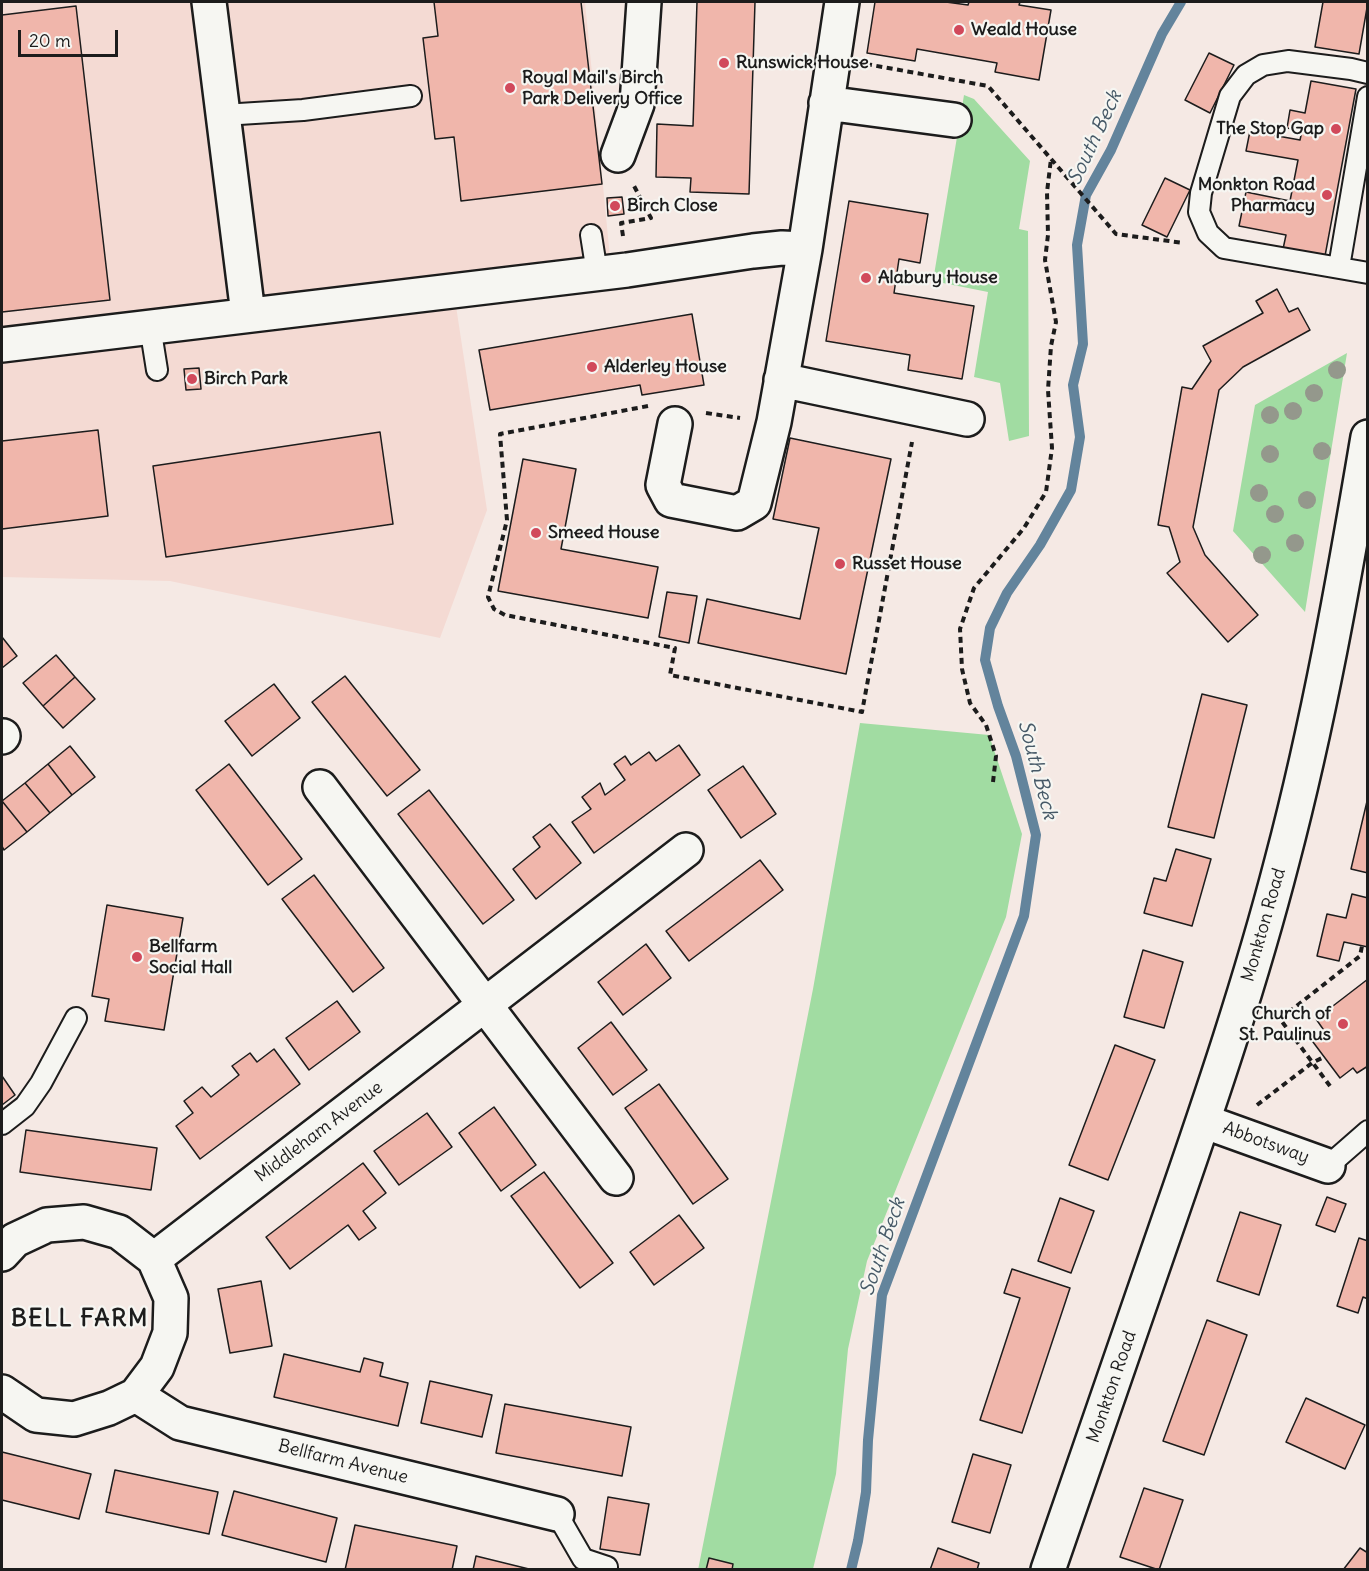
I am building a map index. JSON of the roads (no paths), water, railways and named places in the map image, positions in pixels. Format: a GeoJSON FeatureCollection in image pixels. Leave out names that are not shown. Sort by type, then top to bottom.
{"type":"FeatureCollection","features":[{"type":"Feature","properties":{"kind":"street"},"geometry":{"type":"LineString","coordinates":[[209,2],[248,314]]}},
{"type":"Feature","properties":{"kind":"street"},"geometry":{"type":"LineString","coordinates":[[618,156],[637,104],[644,2]]}},
{"type":"Feature","properties":{"kind":"street"},"geometry":{"type":"LineString","coordinates":[[678,414],[663,485],[671,500],[737,513],[754,502],[774,422],[805,249],[842,2]]}},
{"type":"Feature","properties":{"kind":"street"},"geometry":{"type":"LineString","coordinates":[[826,103],[954,120]]}},
{"type":"Feature","properties":{"kind":"street"},"geometry":{"type":"LineString","coordinates":[[2,345],[612,272],[753,251],[782,248],[805,249]]}},
{"type":"Feature","properties":{"kind":"street"},"geometry":{"type":"LineString","coordinates":[[781,380],[967,419]]}},
{"type":"Feature","properties":{"kind":"street","name":"Monkton Road"},"geometry":{"type":"LineString","coordinates":[[1048,1569],[1215,1125],[1242,999],[1275,886],[1310,750],[1335,628],[1366,451]]}},
{"type":"Feature","properties":{"kind":"street"},"geometry":{"type":"LineString","coordinates":[[320,787],[616,1178]]}},
{"type":"Feature","properties":{"kind":"street","name":"Middleham Avenue"},"geometry":{"type":"LineString","coordinates":[[154,1259],[686,850]]}},
{"type":"Feature","properties":{"kind":"street","name":"Abbotsway"},"geometry":{"type":"LineString","coordinates":[[1215,1125],[1328,1166]]}},
{"type":"Feature","properties":{"kind":"street"},"geometry":{"type":"LineString","coordinates":[[2,1392],[36,1415],[74,1419],[109,1408],[135,1395],[156,1367],[170,1333],[171,1298],[154,1259],[119,1232],[84,1222],[47,1225],[6,1239]]}},
{"type":"Feature","properties":{"kind":"street","name":"Bellfarm Avenue"},"geometry":{"type":"LineString","coordinates":[[135,1395],[180,1423],[557,1514]]}},
{"type":"Feature","properties":{"kind":"lane"},"geometry":{"type":"LineString","coordinates":[[1368,73],[1288,61],[1263,65],[1246,75],[1230,96],[1201,193],[1199,212],[1208,233],[1224,248],[1368,273]]}},
{"type":"Feature","properties":{"kind":"lane"},"geometry":{"type":"LineString","coordinates":[[223,115],[303,110],[411,96]]}},
{"type":"Feature","properties":{"kind":"lane"},"geometry":{"type":"LineString","coordinates":[[1339,267],[1368,97]]}},
{"type":"Feature","properties":{"kind":"lane"},"geometry":{"type":"LineString","coordinates":[[591,235],[612,272]]}},
{"type":"Feature","properties":{"kind":"lane"},"geometry":{"type":"LineString","coordinates":[[150,327],[157,370]]}},
{"type":"Feature","properties":{"kind":"lane"},"geometry":{"type":"LineString","coordinates":[[2,1124],[25,1106],[41,1083],[76,1018]]}},
{"type":"Feature","properties":{"kind":"lane"},"geometry":{"type":"LineString","coordinates":[[1328,1166],[1368,1131]]}},
{"type":"Feature","properties":{"kind":"lane"},"geometry":{"type":"LineString","coordinates":[[557,1514],[583,1559],[607,1567]]}},
{"type":"Feature","properties":{"kind":"waterway","name":"South Beck"},"geometry":{"type":"LineString","coordinates":[[851,1570],[866,1492],[868,1440],[882,1295],[1024,916],[1036,835],[1016,756],[985,660],[990,628],[1007,593],[1040,545],[1071,490],[1080,437],[1073,385],[1083,344],[1077,245],[1086,195],[1111,150],[1162,34],[1181,2]]}},
{"type":"Feature","properties":{"kind":"place","name":"Weald House"},"geometry":{"type":"Point","coordinates":[959,30]}},
{"type":"Feature","properties":{"kind":"place","name":"Runswick House"},"geometry":{"type":"Point","coordinates":[724,63]}},
{"type":"Feature","properties":{"kind":"place","name":"Royal Mail's Birch Park Delivery Office"},"geometry":{"type":"Point","coordinates":[510,88]}},
{"type":"Feature","properties":{"kind":"place","name":"The Stop Gap"},"geometry":{"type":"Point","coordinates":[1336,129]}},
{"type":"Feature","properties":{"kind":"place","name":"Monkton Road Pharmacy"},"geometry":{"type":"Point","coordinates":[1327,195]}},
{"type":"Feature","properties":{"kind":"place","name":"Birch Close"},"geometry":{"type":"Point","coordinates":[615,206]}},
{"type":"Feature","properties":{"kind":"place","name":"Alabury House"},"geometry":{"type":"Point","coordinates":[866,278]}},
{"type":"Feature","properties":{"kind":"place","name":"Alderley House"},"geometry":{"type":"Point","coordinates":[592,367]}},
{"type":"Feature","properties":{"kind":"place","name":"Birch Park"},"geometry":{"type":"Point","coordinates":[192,379]}},
{"type":"Feature","properties":{"kind":"place","name":"Smeed House"},"geometry":{"type":"Point","coordinates":[536,533]}},
{"type":"Feature","properties":{"kind":"place","name":"Russet House"},"geometry":{"type":"Point","coordinates":[840,564]}},
{"type":"Feature","properties":{"kind":"place","name":"Bellfarm Social Hall"},"geometry":{"type":"Point","coordinates":[137,957]}},
{"type":"Feature","properties":{"kind":"place","name":"Church of St. Paulinus"},"geometry":{"type":"Point","coordinates":[1343,1024]}},
{"type":"Feature","properties":{"kind":"district","name":"BELL FARM"},"geometry":{"type":"Point","coordinates":[80,1319]}}]}
